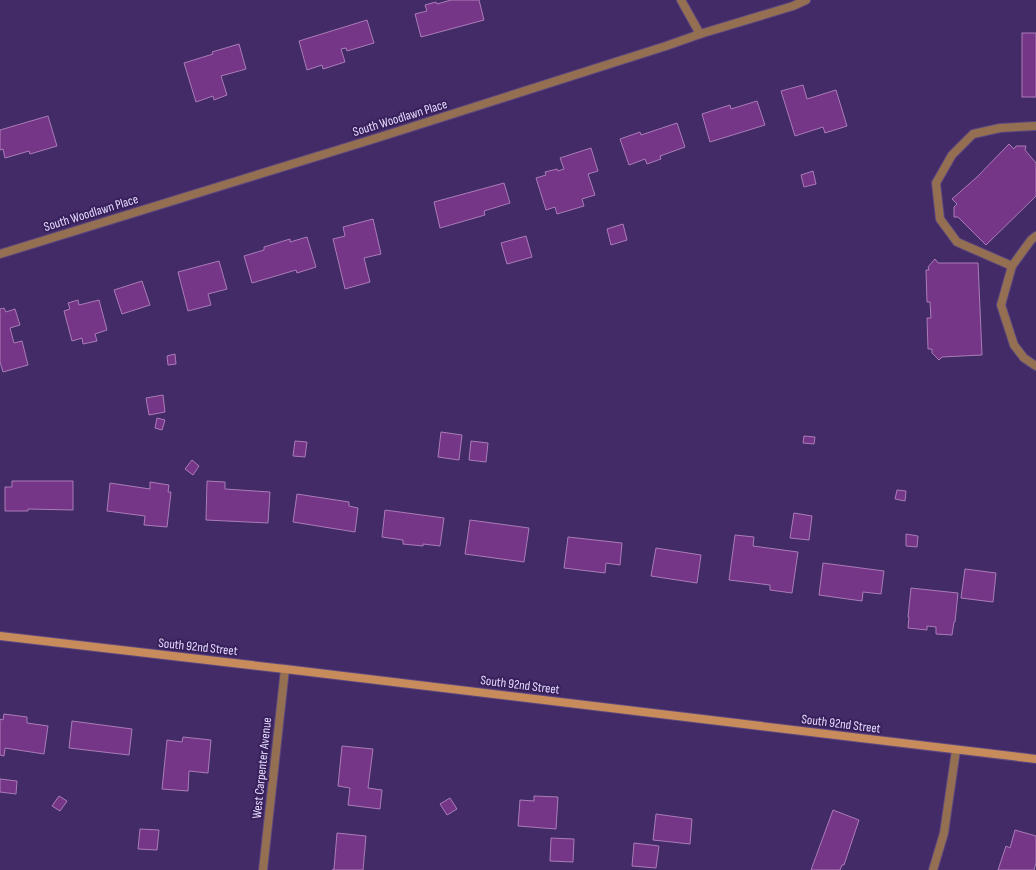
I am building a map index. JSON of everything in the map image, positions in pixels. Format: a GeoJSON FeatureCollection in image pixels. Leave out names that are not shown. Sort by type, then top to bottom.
{"type":"FeatureCollection","features":[{"type":"Feature","properties":{"kind":"main road","name":"South 92nd Street"},"geometry":{"type":"LineString","coordinates":[[0,636],[1036,759]]}},
{"type":"Feature","properties":{"kind":"street"},"geometry":{"type":"LineString","coordinates":[[681,0],[700,34]]}},
{"type":"Feature","properties":{"kind":"street","name":"South Woodlawn Place"},"geometry":{"type":"LineString","coordinates":[[0,254],[380,137],[792,6],[806,0]]}},
{"type":"Feature","properties":{"kind":"street"},"geometry":{"type":"LineString","coordinates":[[1012,266],[957,242],[940,219],[936,183],[952,155],[973,134],[1000,128],[1036,126]]}},
{"type":"Feature","properties":{"kind":"street"},"geometry":{"type":"LineString","coordinates":[[1036,236],[1031,240],[1012,266],[1001,305],[1014,345],[1024,358],[1036,366]]}},
{"type":"Feature","properties":{"kind":"street","name":"West Carpenter Avenue"},"geometry":{"type":"LineString","coordinates":[[263,870],[285,669]]}},
{"type":"Feature","properties":{"kind":"street"},"geometry":{"type":"LineString","coordinates":[[933,870],[944,833],[956,750]]}},
{"type":"Feature","properties":{"kind":"building"},"geometry":{"type":"Polygon","coordinates":[[[451,0],[479,0],[484,20],[421,37],[415,14],[427,11],[425,5],[436,2],[437,4],[451,0]]]}},
{"type":"Feature","properties":{"kind":"building"},"geometry":{"type":"Polygon","coordinates":[[[367,20],[374,43],[347,51],[346,48],[341,49],[345,62],[323,69],[322,65],[307,70],[299,41],[367,20]]]}},
{"type":"Feature","properties":{"kind":"building"},"geometry":{"type":"Polygon","coordinates":[[[1022,33],[1036,33],[1036,97],[1022,97],[1022,33]]]}},
{"type":"Feature","properties":{"kind":"building"},"geometry":{"type":"Polygon","coordinates":[[[239,44],[246,69],[221,76],[227,95],[214,100],[213,96],[196,102],[184,63],[213,54],[212,52],[239,44]]]}},
{"type":"Feature","properties":{"kind":"building"},"geometry":{"type":"Polygon","coordinates":[[[803,85],[807,99],[836,90],[847,126],[825,133],[823,127],[795,136],[781,91],[803,85]]]}},
{"type":"Feature","properties":{"kind":"building"},"geometry":{"type":"Polygon","coordinates":[[[757,101],[765,125],[710,142],[702,114],[730,105],[731,109],[757,101]]]}},
{"type":"Feature","properties":{"kind":"building"},"geometry":{"type":"Polygon","coordinates":[[[48,116],[57,146],[30,154],[29,151],[5,158],[3,149],[0,150],[0,130],[48,116]]]}},
{"type":"Feature","properties":{"kind":"building"},"geometry":{"type":"Polygon","coordinates":[[[677,123],[685,147],[660,156],[661,159],[647,164],[645,159],[629,165],[620,139],[640,132],[641,135],[677,123]]]}},
{"type":"Feature","properties":{"kind":"building"},"geometry":{"type":"Polygon","coordinates":[[[1009,144],[1014,149],[1016,146],[1026,146],[1025,150],[1036,163],[1036,196],[986,245],[958,217],[954,217],[954,207],[957,204],[952,199],[977,177],[1009,144]]]}},
{"type":"Feature","properties":{"kind":"building"},"geometry":{"type":"Polygon","coordinates":[[[591,148],[598,171],[588,174],[595,195],[582,199],[584,206],[557,214],[555,207],[546,210],[536,178],[546,175],[545,172],[564,169],[560,158],[591,148]]]}},
{"type":"Feature","properties":{"kind":"building"},"geometry":{"type":"Polygon","coordinates":[[[813,171],[816,184],[804,187],[801,175],[813,171]]]}},
{"type":"Feature","properties":{"kind":"building"},"geometry":{"type":"Polygon","coordinates":[[[504,183],[510,203],[484,211],[485,215],[440,228],[434,202],[504,183]]]}},
{"type":"Feature","properties":{"kind":"building"},"geometry":{"type":"Polygon","coordinates":[[[373,219],[381,254],[364,258],[370,282],[345,289],[333,239],[345,236],[343,227],[373,219]]]}},
{"type":"Feature","properties":{"kind":"building"},"geometry":{"type":"Polygon","coordinates":[[[623,224],[627,240],[611,245],[607,229],[623,224]]]}},
{"type":"Feature","properties":{"kind":"building"},"geometry":{"type":"Polygon","coordinates":[[[526,236],[532,257],[507,264],[501,243],[526,236]]]}},
{"type":"Feature","properties":{"kind":"building"},"geometry":{"type":"Polygon","coordinates":[[[307,237],[316,267],[297,273],[296,270],[252,283],[244,256],[264,250],[264,247],[290,239],[290,242],[307,237]]]}},
{"type":"Feature","properties":{"kind":"building"},"geometry":{"type":"Polygon","coordinates":[[[935,259],[938,263],[978,263],[982,355],[942,357],[939,360],[932,353],[932,349],[928,349],[927,318],[931,318],[930,302],[927,302],[926,270],[929,270],[928,267],[935,259]]]}},
{"type":"Feature","properties":{"kind":"building"},"geometry":{"type":"Polygon","coordinates":[[[219,261],[227,289],[208,294],[211,305],[188,311],[178,272],[219,261]]]}},
{"type":"Feature","properties":{"kind":"building"},"geometry":{"type":"Polygon","coordinates":[[[142,281],[150,305],[122,314],[114,290],[142,281]]]}},
{"type":"Feature","properties":{"kind":"building"},"geometry":{"type":"Polygon","coordinates":[[[78,300],[79,305],[99,300],[107,330],[95,334],[97,341],[83,344],[82,338],[72,341],[64,311],[70,309],[68,303],[78,300]]]}},
{"type":"Feature","properties":{"kind":"building"},"geometry":{"type":"Polygon","coordinates":[[[4,308],[6,312],[15,309],[20,325],[10,328],[14,343],[22,341],[28,365],[3,372],[0,362],[0,309],[4,308]]]}},
{"type":"Feature","properties":{"kind":"building"},"geometry":{"type":"Polygon","coordinates":[[[175,354],[176,364],[168,365],[167,356],[175,354]]]}},
{"type":"Feature","properties":{"kind":"building"},"geometry":{"type":"Polygon","coordinates":[[[163,395],[165,412],[149,415],[146,398],[163,395]]]}},
{"type":"Feature","properties":{"kind":"building"},"geometry":{"type":"Polygon","coordinates":[[[157,418],[165,420],[162,430],[155,428],[157,418]]]}},
{"type":"Feature","properties":{"kind":"building"},"geometry":{"type":"Polygon","coordinates":[[[441,432],[462,435],[459,460],[438,457],[441,432]]]}},
{"type":"Feature","properties":{"kind":"building"},"geometry":{"type":"Polygon","coordinates":[[[804,436],[815,437],[814,444],[803,443],[804,436]]]}},
{"type":"Feature","properties":{"kind":"building"},"geometry":{"type":"Polygon","coordinates":[[[295,441],[307,442],[305,457],[293,456],[295,441]]]}},
{"type":"Feature","properties":{"kind":"building"},"geometry":{"type":"Polygon","coordinates":[[[471,441],[488,443],[486,462],[469,460],[471,441]]]}},
{"type":"Feature","properties":{"kind":"building"},"geometry":{"type":"Polygon","coordinates":[[[192,460],[199,466],[193,475],[185,469],[192,460]]]}},
{"type":"Feature","properties":{"kind":"building"},"geometry":{"type":"Polygon","coordinates":[[[12,481],[73,481],[73,510],[28,509],[28,511],[5,511],[5,487],[12,487],[12,481]]]}},
{"type":"Feature","properties":{"kind":"building"},"geometry":{"type":"Polygon","coordinates":[[[207,481],[225,482],[225,489],[270,492],[268,523],[206,520],[207,481]]]}},
{"type":"Feature","properties":{"kind":"building"},"geometry":{"type":"Polygon","coordinates":[[[150,482],[169,485],[168,492],[171,492],[167,527],[144,525],[145,516],[107,511],[110,483],[150,489],[150,482]]]}},
{"type":"Feature","properties":{"kind":"building"},"geometry":{"type":"Polygon","coordinates":[[[897,490],[906,491],[905,501],[895,499],[897,490]]]}},
{"type":"Feature","properties":{"kind":"building"},"geometry":{"type":"Polygon","coordinates":[[[297,494],[349,502],[349,506],[358,508],[355,532],[293,522],[297,494]]]}},
{"type":"Feature","properties":{"kind":"building"},"geometry":{"type":"Polygon","coordinates":[[[385,510],[444,518],[440,546],[403,544],[403,540],[382,537],[385,510]]]}},
{"type":"Feature","properties":{"kind":"building"},"geometry":{"type":"Polygon","coordinates":[[[794,513],[812,516],[809,540],[790,538],[794,513]]]}},
{"type":"Feature","properties":{"kind":"building"},"geometry":{"type":"Polygon","coordinates":[[[470,520],[529,528],[524,562],[465,554],[470,520]]]}},
{"type":"Feature","properties":{"kind":"building"},"geometry":{"type":"Polygon","coordinates":[[[906,534],[918,536],[917,547],[906,546],[906,534]]]}},
{"type":"Feature","properties":{"kind":"building"},"geometry":{"type":"Polygon","coordinates":[[[735,535],[754,537],[753,546],[798,552],[792,593],[770,590],[770,585],[729,580],[735,535]]]}},
{"type":"Feature","properties":{"kind":"building"},"geometry":{"type":"Polygon","coordinates":[[[568,537],[622,543],[620,565],[606,563],[605,573],[564,568],[568,537]]]}},
{"type":"Feature","properties":{"kind":"building"},"geometry":{"type":"Polygon","coordinates":[[[656,548],[701,555],[697,583],[651,576],[656,548]]]}},
{"type":"Feature","properties":{"kind":"building"},"geometry":{"type":"Polygon","coordinates":[[[823,563],[884,571],[881,594],[863,592],[862,601],[819,595],[823,563]]]}},
{"type":"Feature","properties":{"kind":"building"},"geometry":{"type":"Polygon","coordinates":[[[965,569],[996,573],[993,602],[961,598],[965,569]]]}},
{"type":"Feature","properties":{"kind":"building"},"geometry":{"type":"Polygon","coordinates":[[[911,588],[958,593],[952,635],[936,634],[936,627],[927,626],[927,630],[908,628],[911,588]]]}},
{"type":"Feature","properties":{"kind":"building"},"geometry":{"type":"Polygon","coordinates":[[[4,714],[27,717],[27,723],[48,726],[44,754],[5,748],[4,756],[0,755],[0,719],[3,720],[4,714]]]}},
{"type":"Feature","properties":{"kind":"building"},"geometry":{"type":"Polygon","coordinates":[[[72,721],[132,729],[129,755],[69,748],[72,721]]]}},
{"type":"Feature","properties":{"kind":"building"},"geometry":{"type":"Polygon","coordinates":[[[183,737],[211,740],[208,773],[189,771],[188,791],[162,789],[167,740],[182,742],[183,737]]]}},
{"type":"Feature","properties":{"kind":"building"},"geometry":{"type":"Polygon","coordinates":[[[342,746],[373,749],[368,788],[382,790],[380,809],[348,805],[350,788],[338,786],[342,746]]]}},
{"type":"Feature","properties":{"kind":"building"},"geometry":{"type":"Polygon","coordinates":[[[0,779],[17,781],[16,794],[0,792],[0,779]]]}},
{"type":"Feature","properties":{"kind":"building"},"geometry":{"type":"Polygon","coordinates":[[[59,796],[67,801],[60,811],[52,806],[59,796]]]}},
{"type":"Feature","properties":{"kind":"building"},"geometry":{"type":"Polygon","coordinates":[[[534,796],[558,797],[556,829],[518,826],[520,800],[534,801],[534,796]]]}},
{"type":"Feature","properties":{"kind":"building"},"geometry":{"type":"Polygon","coordinates":[[[450,798],[457,809],[447,815],[440,804],[450,798]]]}},
{"type":"Feature","properties":{"kind":"building"},"geometry":{"type":"Polygon","coordinates":[[[833,810],[859,820],[844,865],[842,865],[840,870],[811,870],[833,810]]]}},
{"type":"Feature","properties":{"kind":"building"},"geometry":{"type":"Polygon","coordinates":[[[656,814],[692,819],[690,844],[653,840],[656,814]]]}},
{"type":"Feature","properties":{"kind":"building"},"geometry":{"type":"Polygon","coordinates":[[[140,829],[159,830],[157,850],[138,849],[140,829]]]}},
{"type":"Feature","properties":{"kind":"building"},"geometry":{"type":"Polygon","coordinates":[[[1015,830],[1036,836],[1036,863],[1034,870],[998,870],[1006,846],[1010,848],[1015,830]]]}},
{"type":"Feature","properties":{"kind":"building"},"geometry":{"type":"Polygon","coordinates":[[[337,833],[366,836],[363,870],[332,870],[334,869],[337,833]]]}},
{"type":"Feature","properties":{"kind":"building"},"geometry":{"type":"Polygon","coordinates":[[[551,838],[574,839],[573,862],[550,861],[551,838]]]}},
{"type":"Feature","properties":{"kind":"building"},"geometry":{"type":"Polygon","coordinates":[[[634,843],[659,846],[656,868],[632,866],[634,843]]]}}]}
